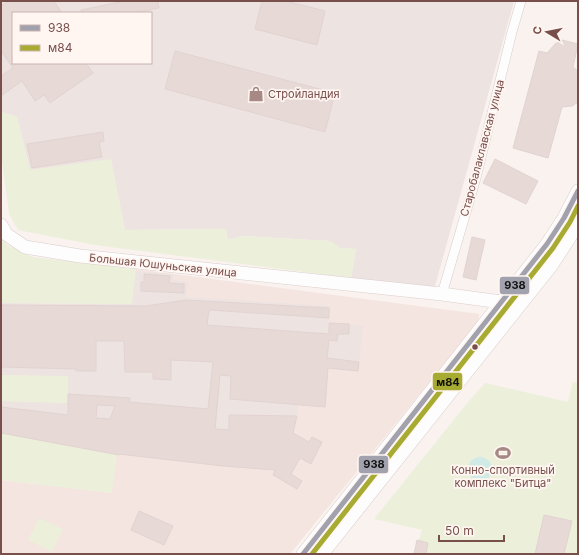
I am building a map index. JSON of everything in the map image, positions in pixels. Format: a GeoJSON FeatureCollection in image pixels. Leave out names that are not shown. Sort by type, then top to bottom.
{"type":"FeatureCollection","features":[{"type":"Feature","properties":{"kind":"main road"},"geometry":{"type":"LineString","coordinates":[[304,554],[547,244],[564,218],[578,191]]}},
{"type":"Feature","properties":{"kind":"main road"},"geometry":{"type":"LineString","coordinates":[[322,554],[551,266],[578,221]]}},
{"type":"Feature","properties":{"kind":"main road","name":"Большая Юшуньская улица"},"geometry":{"type":"LineString","coordinates":[[1,225],[6,234],[25,247],[80,256],[442,294],[502,302]]}},
{"type":"Feature","properties":{"kind":"street","name":"Старобалаклавская улица"},"geometry":{"type":"LineString","coordinates":[[442,294],[476,178],[521,1]]}},
{"type":"Feature","properties":{"kind":"shaded area"},"geometry":{"type":"Polygon","coordinates":[[[1,1],[514,1],[435,286],[429,289],[351,278],[356,249],[340,248],[330,241],[242,236],[228,240],[225,229],[125,230],[111,160],[30,170],[17,117],[1,111],[1,1]]]}},
{"type":"Feature","properties":{"kind":"shaded area"},"geometry":{"type":"Polygon","coordinates":[[[136,269],[479,314],[478,322],[290,554],[1,554],[1,480],[112,493],[1,401],[68,403],[68,376],[1,375],[131,304],[136,269]]]}},
{"type":"Feature","properties":{"kind":"shaded area"},"geometry":{"type":"Polygon","coordinates":[[[135,271],[173,274],[173,280],[188,282],[186,297],[331,306],[329,322],[363,326],[358,371],[327,369],[325,407],[298,405],[294,429],[267,470],[117,454],[1,433],[1,401],[68,403],[68,377],[1,375],[1,303],[132,304],[135,271]]]}},
{"type":"Feature","properties":{"kind":"green space"},"geometry":{"type":"Polygon","coordinates":[[[1,111],[17,117],[30,170],[111,159],[125,230],[226,229],[228,240],[242,236],[331,241],[340,248],[356,249],[351,278],[95,245],[18,230],[9,214],[1,153],[1,111]]]}},
{"type":"Feature","properties":{"kind":"green space"},"geometry":{"type":"Polygon","coordinates":[[[1,235],[7,245],[32,257],[136,269],[132,304],[1,303],[1,235]]]}},
{"type":"Feature","properties":{"kind":"green space"},"geometry":{"type":"Polygon","coordinates":[[[1,375],[68,376],[68,403],[1,401],[1,375]]]}},
{"type":"Feature","properties":{"kind":"green space","name":"Конно-спортивный комплекс \"Битца\""},"geometry":{"type":"Polygon","coordinates":[[[573,382],[578,383],[578,554],[414,554],[417,540],[419,540],[422,530],[374,519],[485,383],[568,402],[573,382]]]}},
{"type":"Feature","properties":{"kind":"green space"},"geometry":{"type":"Polygon","coordinates":[[[1,433],[117,454],[112,493],[1,480],[1,433]]]}},
{"type":"Feature","properties":{"kind":"green space"},"geometry":{"type":"Polygon","coordinates":[[[39,518],[63,529],[52,552],[28,540],[39,518]]]}},
{"type":"Feature","properties":{"kind":"water"},"geometry":{"type":"Polygon","coordinates":[[[480,457],[489,460],[492,469],[489,478],[480,481],[471,478],[468,469],[471,460],[480,457]]]}},
{"type":"Feature","properties":{"kind":"building"},"geometry":{"type":"Polygon","coordinates":[[[8,1],[54,1],[61,12],[12,12],[12,64],[87,64],[93,73],[50,103],[44,95],[35,101],[22,81],[1,96],[1,76],[13,68],[1,51],[1,6],[8,1]]]}},
{"type":"Feature","properties":{"kind":"building"},"geometry":{"type":"Polygon","coordinates":[[[124,1],[158,1],[159,8],[138,12],[81,12],[81,10],[124,1]]]}},
{"type":"Feature","properties":{"kind":"building"},"geometry":{"type":"Polygon","coordinates":[[[262,1],[286,1],[325,11],[317,45],[255,29],[262,1]]]}},
{"type":"Feature","properties":{"kind":"building"},"geometry":{"type":"Polygon","coordinates":[[[562,40],[578,44],[573,67],[578,71],[578,102],[572,106],[562,107],[548,158],[513,148],[539,51],[547,53],[555,44],[562,40]]]}},
{"type":"Feature","properties":{"kind":"building"},"geometry":{"type":"Polygon","coordinates":[[[175,51],[335,93],[325,132],[165,89],[175,51]]]}},
{"type":"Feature","properties":{"kind":"building"},"geometry":{"type":"Polygon","coordinates":[[[103,132],[104,141],[99,142],[102,157],[32,168],[27,144],[103,132]]]}},
{"type":"Feature","properties":{"kind":"building"},"geometry":{"type":"Polygon","coordinates":[[[495,159],[538,181],[526,204],[483,183],[495,159]]]}},
{"type":"Feature","properties":{"kind":"building"},"geometry":{"type":"Polygon","coordinates":[[[472,237],[485,240],[476,280],[463,277],[472,237]]]}},
{"type":"Feature","properties":{"kind":"building"},"geometry":{"type":"Polygon","coordinates":[[[144,274],[170,276],[169,283],[184,284],[184,293],[141,291],[141,282],[144,282],[144,274]]]}},
{"type":"Feature","properties":{"kind":"building"},"geometry":{"type":"Polygon","coordinates":[[[186,300],[329,308],[329,318],[209,310],[207,325],[329,334],[329,323],[349,324],[349,334],[338,334],[337,341],[329,340],[327,358],[359,362],[358,371],[328,368],[325,407],[230,399],[231,376],[220,375],[215,429],[229,430],[229,415],[297,416],[293,433],[309,442],[312,437],[322,442],[311,464],[300,458],[291,474],[302,481],[297,489],[273,475],[275,470],[119,455],[1,433],[1,407],[68,415],[68,394],[130,398],[129,402],[208,409],[213,362],[171,360],[171,380],[153,379],[153,372],[125,372],[124,341],[96,341],[96,371],[1,367],[1,305],[146,306],[186,300]],[[97,405],[96,418],[110,419],[115,406],[97,405]]]}},
{"type":"Feature","properties":{"kind":"building"},"geometry":{"type":"Polygon","coordinates":[[[139,511],[173,526],[164,545],[131,530],[139,511]]]}},
{"type":"Feature","properties":{"kind":"building"},"geometry":{"type":"Polygon","coordinates":[[[544,515],[572,521],[564,554],[535,554],[544,515]]]}},
{"type":"Feature","properties":{"kind":"building"},"geometry":{"type":"Polygon","coordinates":[[[417,540],[428,543],[426,554],[414,554],[417,540]]]}},
{"type":"Feature","properties":{"kind":"transit line","name":"938"},"geometry":{"type":"LineString","coordinates":[[303,554],[547,244],[564,218],[578,191]]}},
{"type":"Feature","properties":{"kind":"transit line","name":"м84"},"geometry":{"type":"LineString","coordinates":[[312,554],[553,248],[570,222],[578,206]]}},
{"type":"Feature","properties":{"kind":"place","name":"Стройландия"},"geometry":{"type":"Point","coordinates":[256,94]}},
{"type":"Feature","properties":{"kind":"place","name":"Конно-спортивный комплекс \"Битца\""},"geometry":{"type":"Point","coordinates":[503,453]}}]}
